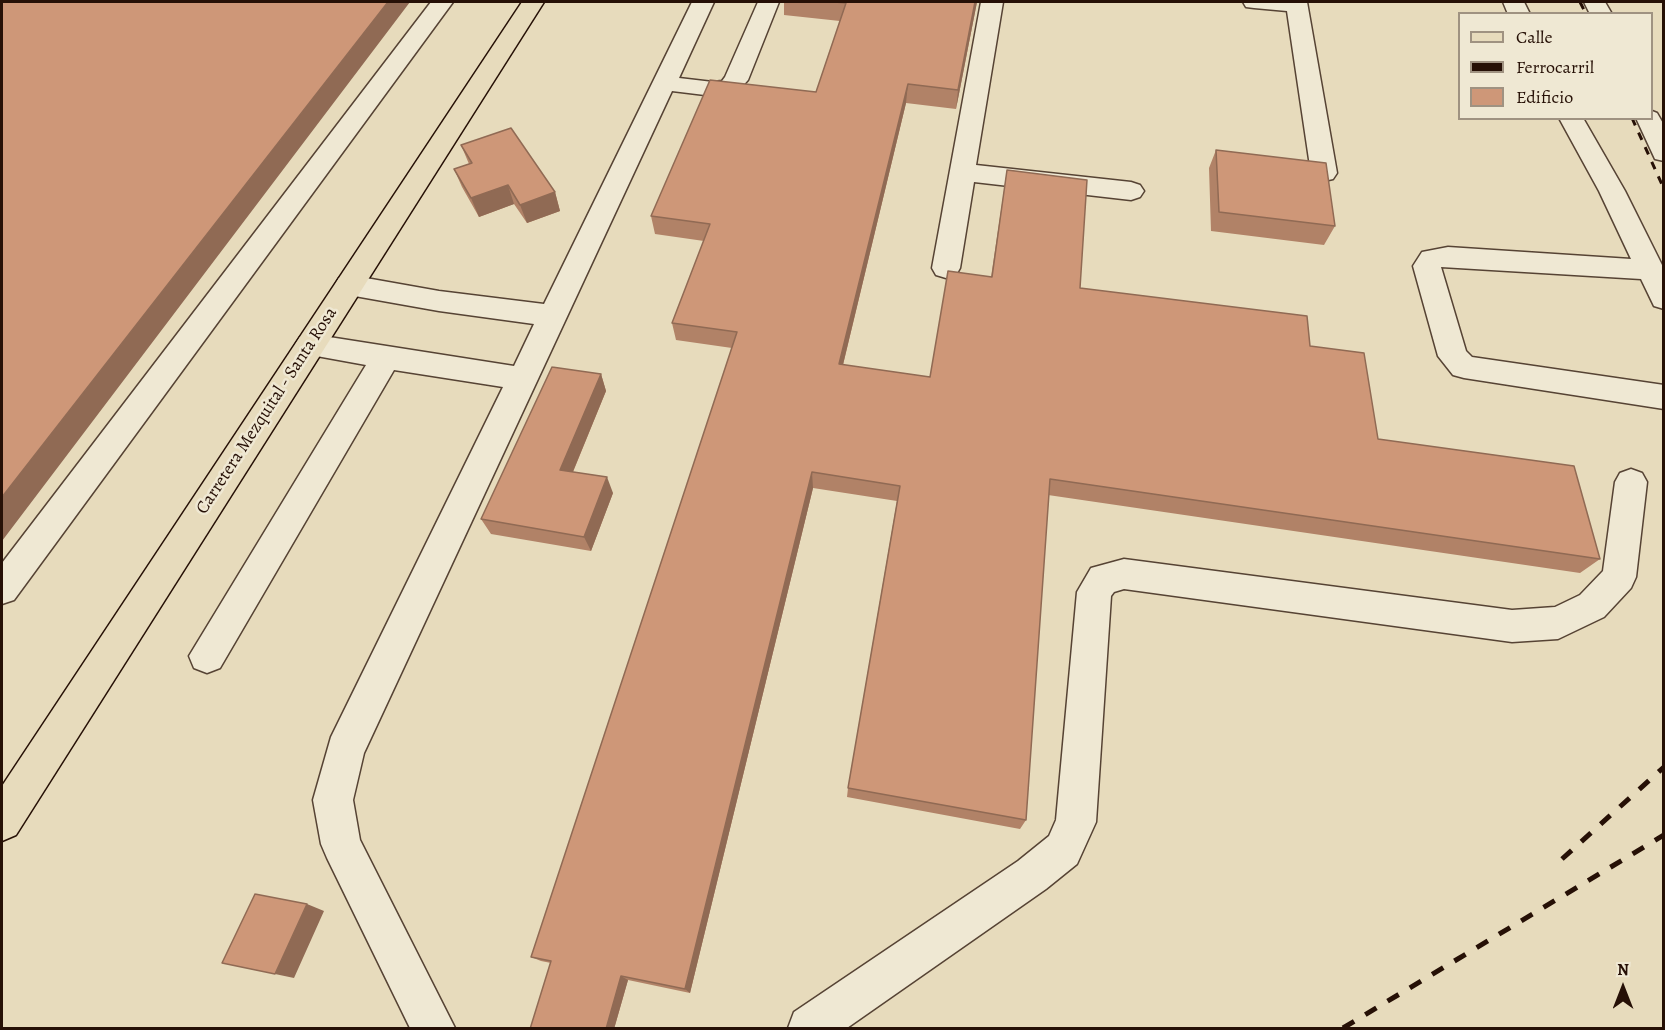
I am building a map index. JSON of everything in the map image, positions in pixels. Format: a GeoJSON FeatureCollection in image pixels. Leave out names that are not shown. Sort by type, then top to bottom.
{"type":"FeatureCollection","features":[{"type":"Feature","properties":{"kind":"main road","name":"Carretera Mezquital - Santa Rosa"},"geometry":{"type":"LineString","coordinates":[[2,821],[533,2]]}},
{"type":"Feature","properties":{"kind":"lane"},"geometry":{"type":"LineString","coordinates":[[2,590],[442,2]]}},
{"type":"Feature","properties":{"kind":"lane"},"geometry":{"type":"LineString","coordinates":[[433,1029],[341,844],[333,800],[345,750],[703,2]]}},
{"type":"Feature","properties":{"kind":"lane"},"geometry":{"type":"LineString","coordinates":[[664,83],[713,89],[729,87],[736,80],[768,2]]}},
{"type":"Feature","properties":{"kind":"lane"},"geometry":{"type":"LineString","coordinates":[[946,267],[992,2]]}},
{"type":"Feature","properties":{"kind":"lane"},"geometry":{"type":"LineString","coordinates":[[1254,2],[1297,4],[1321,138],[1324,173]]}},
{"type":"Feature","properties":{"kind":"lane"},"geometry":{"type":"LineString","coordinates":[[1572,120],[1612,191],[1664,299]]}},
{"type":"Feature","properties":{"kind":"lane"},"geometry":{"type":"LineString","coordinates":[[1649,120],[1664,153]]}},
{"type":"Feature","properties":{"kind":"lane"},"geometry":{"type":"LineString","coordinates":[[962,172],[1131,191]]}},
{"type":"Feature","properties":{"kind":"lane"},"geometry":{"type":"LineString","coordinates":[[1650,270],[1448,257],[1432,259],[1427,266],[1453,356],[1464,367],[1664,397]]}},
{"type":"Feature","properties":{"kind":"lane"},"geometry":{"type":"LineString","coordinates":[[349,285],[439,301],[554,316]]}},
{"type":"Feature","properties":{"kind":"lane"},"geometry":{"type":"LineString","coordinates":[[310,345],[523,378]]}},
{"type":"Feature","properties":{"kind":"lane"},"geometry":{"type":"LineString","coordinates":[[207,656],[386,358]]}},
{"type":"Feature","properties":{"kind":"lane"},"geometry":{"type":"LineString","coordinates":[[810,1029],[1032,875],[1063,850],[1076,822],[1094,592],[1103,579],[1124,574],[1512,626],[1558,623],[1592,606],[1618,578],[1631,482]]}},
{"type":"Feature","properties":{"kind":"building"},"geometry":{"type":"Polygon","coordinates":[[[2,2],[388,2],[2,497],[2,2]]]}},
{"type":"Feature","properties":{"kind":"building"},"geometry":{"type":"Polygon","coordinates":[[[835,2],[975,2],[958,90],[908,84],[839,364],[930,377],[948,271],[992,277],[1007,170],[1087,180],[1080,288],[1307,316],[1310,346],[1364,353],[1378,439],[1574,466],[1600,559],[1050,479],[1026,820],[848,788],[900,486],[812,472],[685,989],[621,976],[606,1029],[530,1029],[551,961],[531,957],[737,332],[672,323],[710,224],[651,216],[710,80],[816,92],[846,3],[835,2]]]}},
{"type":"Feature","properties":{"kind":"building"},"geometry":{"type":"Polygon","coordinates":[[[511,128],[555,192],[520,205],[508,185],[471,198],[454,169],[472,163],[461,145],[511,128]]]}},
{"type":"Feature","properties":{"kind":"building"},"geometry":{"type":"Polygon","coordinates":[[[1216,150],[1326,163],[1335,226],[1219,212],[1216,150]]]}},
{"type":"Feature","properties":{"kind":"building"},"geometry":{"type":"Polygon","coordinates":[[[552,367],[601,374],[560,470],[607,477],[584,537],[481,519],[552,367]]]}},
{"type":"Feature","properties":{"kind":"building"},"geometry":{"type":"Polygon","coordinates":[[[255,894],[307,904],[275,974],[222,963],[255,894]]]}},
{"type":"Feature","properties":{"kind":"railway"},"geometry":{"type":"LineString","coordinates":[[1580,2],[1585,12]]}},
{"type":"Feature","properties":{"kind":"railway"},"geometry":{"type":"LineString","coordinates":[[1633,120],[1664,189]]}},
{"type":"Feature","properties":{"kind":"railway"},"geometry":{"type":"LineString","coordinates":[[1562,859],[1664,767]]}},
{"type":"Feature","properties":{"kind":"railway"},"geometry":{"type":"LineString","coordinates":[[1343,1028],[1664,835]]}}]}
